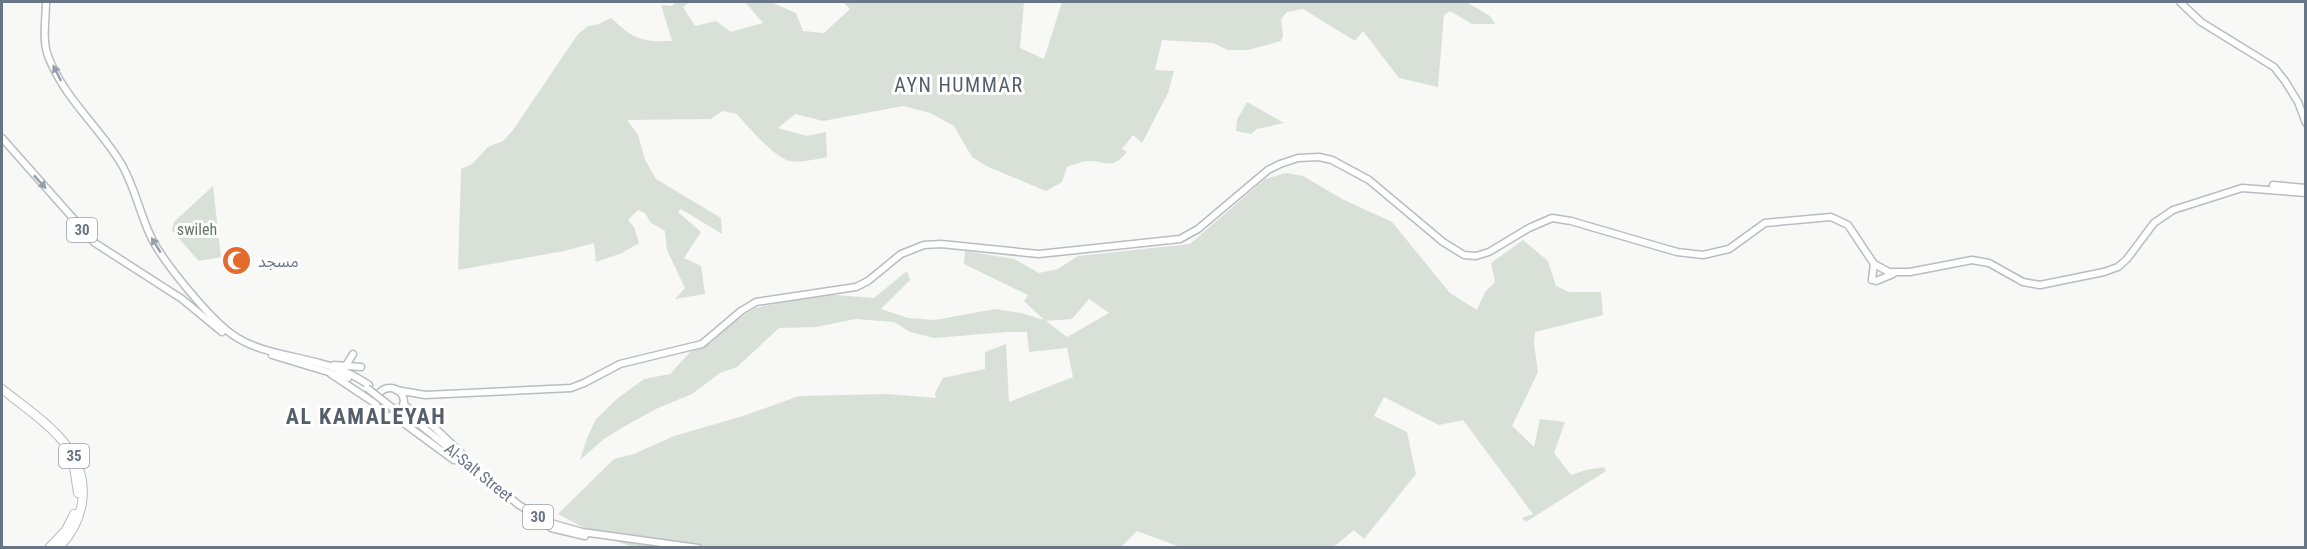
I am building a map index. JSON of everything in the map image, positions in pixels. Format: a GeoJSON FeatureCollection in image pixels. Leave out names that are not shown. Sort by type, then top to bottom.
{"type":"FeatureCollection","features":[{"type":"Feature","properties":{"kind":"highway","name":"35"},"geometry":{"type":"LineString","coordinates":[[2,389],[55,432],[68,446],[78,463],[82,481],[81,505],[75,526],[58,548]]}},
{"type":"Feature","properties":{"kind":"highway","name":"35"},"geometry":{"type":"LineString","coordinates":[[2,394],[55,438],[66,452],[74,468],[78,495],[75,511],[66,530],[49,548]]}},
{"type":"Feature","properties":{"kind":"main road","name":"30"},"geometry":{"type":"LineString","coordinates":[[46,2],[46,49],[54,69],[71,99],[122,165],[153,240],[191,292]]}},
{"type":"Feature","properties":{"kind":"main road"},"geometry":{"type":"LineString","coordinates":[[2181,2],[2201,22],[2274,67],[2298,102],[2306,123]]}},
{"type":"Feature","properties":{"kind":"main road","name":"30"},"geometry":{"type":"LineString","coordinates":[[2,138],[95,243],[182,299]]}},
{"type":"Feature","properties":{"kind":"main road"},"geometry":{"type":"LineString","coordinates":[[376,404],[381,392],[389,389],[418,394],[505,393],[576,387],[620,364],[702,344],[741,311],[756,302],[856,287],[901,254],[919,246],[941,244],[1039,254],[1176,241],[1198,229],[1268,170],[1280,164],[1308,157],[1329,158],[1362,175],[1443,242],[1464,255],[1476,256],[1489,252],[1541,222],[1557,218],[1669,250],[1692,254],[1712,254],[1727,250],[1765,223],[1824,217],[1844,222],[1874,264],[1893,273]]}},
{"type":"Feature","properties":{"kind":"main road"},"geometry":{"type":"LineString","coordinates":[[1861,244],[1878,262],[1891,269],[1906,269],[1959,258],[1976,257],[1995,261],[2025,279],[2041,281],[2115,265],[2124,258],[2148,225],[2161,213],[2225,189],[2259,184],[2306,188]]}},
{"type":"Feature","properties":{"kind":"main road"},"geometry":{"type":"LineString","coordinates":[[1874,264],[1874,280],[1893,273],[1972,260],[1989,263],[2028,283],[2049,284],[2119,267],[2127,260],[2154,223],[2173,210],[2242,188],[2306,193]]}},
{"type":"Feature","properties":{"kind":"main road"},"geometry":{"type":"LineString","coordinates":[[182,299],[189,297],[191,292]]}},
{"type":"Feature","properties":{"kind":"main road","name":"Al-Salt Street"},"geometry":{"type":"LineString","coordinates":[[191,292],[221,326],[239,339],[322,366],[368,387],[526,510],[557,526],[582,532],[698,548]]}},
{"type":"Feature","properties":{"kind":"main road","name":"Al-Salt Street"},"geometry":{"type":"LineString","coordinates":[[182,299],[238,342],[259,351],[322,366]]}},
{"type":"Feature","properties":{"kind":"main road"},"geometry":{"type":"LineString","coordinates":[[345,367],[353,354]]}},
{"type":"Feature","properties":{"kind":"main road"},"geometry":{"type":"LineString","coordinates":[[322,366],[361,367]]}},
{"type":"Feature","properties":{"kind":"main road"},"geometry":{"type":"LineString","coordinates":[[322,366],[376,404],[382,414],[394,416],[469,466]]}},
{"type":"Feature","properties":{"kind":"main road"},"geometry":{"type":"LineString","coordinates":[[394,416],[400,411],[403,403],[402,396],[396,390]]}},
{"type":"Feature","properties":{"kind":"main road"},"geometry":{"type":"LineString","coordinates":[[403,403],[418,394]]}},
{"type":"Feature","properties":{"kind":"main road"},"geometry":{"type":"LineString","coordinates":[[403,403],[446,438],[469,466]]}},
{"type":"Feature","properties":{"kind":"main road","name":"Al-Salt Street"},"geometry":{"type":"LineString","coordinates":[[469,466],[515,507],[548,527],[578,535],[670,548]]}},
{"type":"Feature","properties":{"kind":"green space"},"geometry":{"type":"Polygon","coordinates":[[[675,2],[690,2],[683,7],[695,26],[716,21],[731,32],[763,23],[745,2],[773,2],[796,13],[803,31],[824,33],[850,9],[843,2],[1024,2],[1020,48],[1044,59],[1062,2],[1466,2],[1490,16],[1495,24],[1472,24],[1450,11],[1444,15],[1438,87],[1399,78],[1363,31],[1355,41],[1303,9],[1287,12],[1281,19],[1283,36],[1281,41],[1248,50],[1228,50],[1213,43],[1162,40],[1155,70],[1174,71],[1168,93],[1142,143],[1133,135],[1122,149],[1127,152],[1116,162],[1108,164],[1086,161],[1067,167],[1062,182],[1046,191],[986,166],[972,157],[954,126],[930,113],[903,106],[823,121],[795,114],[778,128],[807,136],[826,132],[827,157],[799,162],[784,159],[777,154],[737,114],[722,111],[711,119],[627,120],[638,135],[645,160],[656,179],[721,218],[722,234],[681,209],[678,212],[701,232],[684,258],[701,266],[705,294],[675,299],[685,288],[667,250],[665,231],[651,223],[645,213],[638,210],[628,220],[634,227],[639,243],[622,253],[596,262],[594,243],[564,251],[458,270],[461,169],[472,164],[488,147],[503,141],[513,130],[578,34],[588,26],[611,18],[638,38],[672,41],[661,5],[672,6],[675,2]]]}},
{"type":"Feature","properties":{"kind":"green space"},"geometry":{"type":"Polygon","coordinates":[[[1247,102],[1284,123],[1257,129],[1251,134],[1236,131],[1237,120],[1247,102]]]}},
{"type":"Feature","properties":{"kind":"green space"},"geometry":{"type":"Polygon","coordinates":[[[1286,173],[1303,176],[1342,199],[1392,222],[1450,293],[1477,310],[1485,292],[1495,282],[1491,263],[1523,240],[1548,261],[1556,286],[1569,292],[1601,292],[1603,315],[1535,332],[1534,344],[1538,372],[1512,426],[1534,447],[1540,419],[1565,422],[1554,453],[1571,475],[1604,467],[1606,471],[1526,522],[1522,518],[1533,514],[1463,420],[1439,425],[1384,397],[1374,416],[1407,432],[1416,474],[1364,539],[1354,530],[1336,545],[1329,547],[1180,547],[1137,531],[1120,548],[637,548],[599,536],[558,514],[614,459],[634,454],[674,436],[743,416],[799,396],[888,394],[936,398],[935,393],[943,378],[985,369],[985,352],[1006,344],[1009,402],[1073,377],[1067,348],[1029,352],[1027,332],[934,338],[910,332],[894,322],[856,319],[816,327],[779,328],[737,367],[720,373],[692,394],[658,408],[625,426],[604,439],[580,460],[596,419],[618,398],[644,379],[670,374],[691,351],[711,343],[735,321],[755,308],[823,294],[874,298],[907,271],[910,280],[881,309],[908,318],[935,320],[995,309],[1044,320],[1024,301],[1028,295],[964,264],[965,251],[1014,259],[1039,273],[1058,269],[1078,256],[1190,244],[1265,179],[1286,173]],[[1089,299],[1072,319],[1046,321],[1067,337],[1109,313],[1089,299]]]}},
{"type":"Feature","properties":{"kind":"green space","name":"swileh"},"geometry":{"type":"Polygon","coordinates":[[[213,186],[221,257],[199,261],[172,231],[174,222],[213,186]]]}},
{"type":"Feature","properties":{"kind":"place","name":"مسجد"},"geometry":{"type":"Point","coordinates":[237,261]}},
{"type":"Feature","properties":{"kind":"district","name":"AYN HUMMAR"},"geometry":{"type":"Point","coordinates":[959,85]}},
{"type":"Feature","properties":{"kind":"district","name":"AL KAMALEYAH"},"geometry":{"type":"Point","coordinates":[366,416]}}]}
